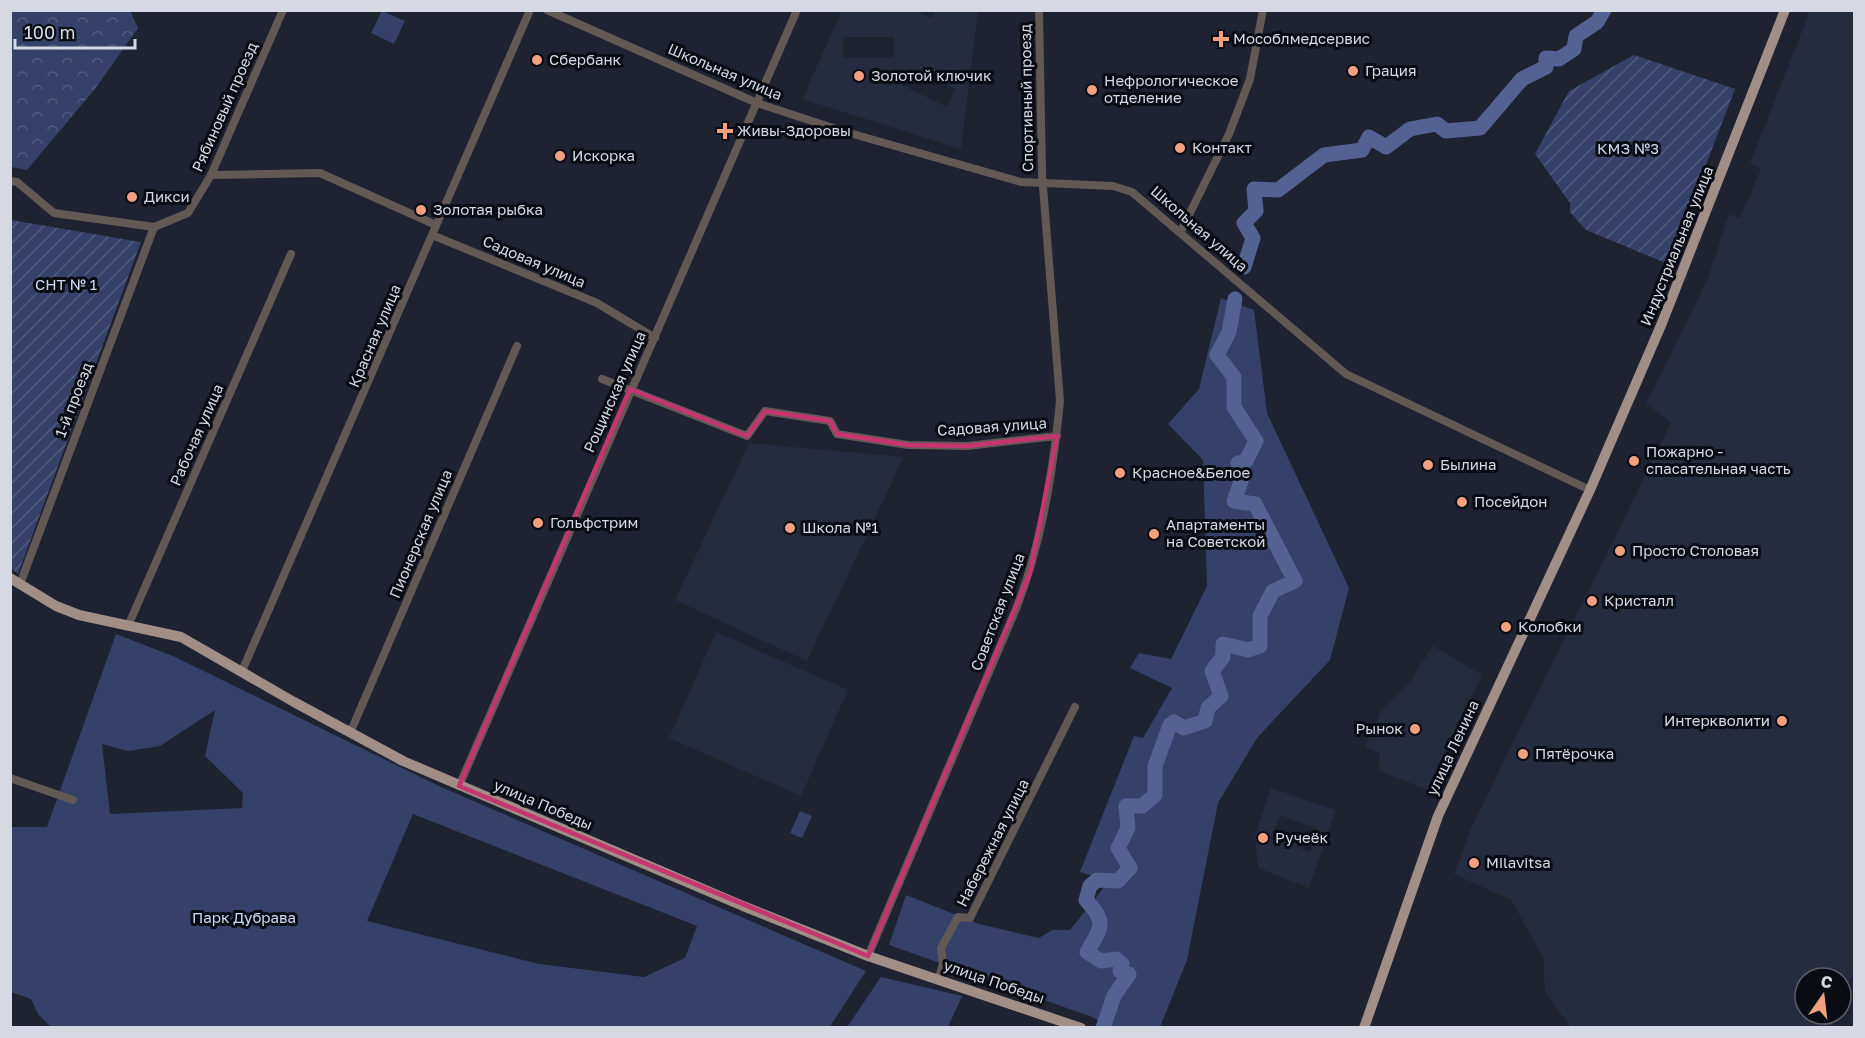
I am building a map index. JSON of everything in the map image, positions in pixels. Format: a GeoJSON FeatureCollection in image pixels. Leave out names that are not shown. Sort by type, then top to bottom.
{"type":"FeatureCollection","features":[{"type":"Feature","properties":{"kind":"main road","name":"Индустриальная улица"},"geometry":{"type":"LineString","coordinates":[[1590,490],[1662,323],[1785,10]]}},
{"type":"Feature","properties":{"kind":"main road","name":"улица Ленина"},"geometry":{"type":"LineString","coordinates":[[1364,1028],[1440,811],[1590,490]]}},
{"type":"Feature","properties":{"kind":"main road","name":"улица Победы"},"geometry":{"type":"LineString","coordinates":[[15,581],[56,606],[128,626],[181,637],[350,733],[459,786],[868,956],[1081,1028]]}},
{"type":"Feature","properties":{"kind":"street","name":"Рябиновый проезд"},"geometry":{"type":"LineString","coordinates":[[154,227],[188,213],[211,175],[283,10]]}},
{"type":"Feature","properties":{"kind":"street","name":"Красная улица"},"geometry":{"type":"LineString","coordinates":[[242,671],[401,313],[436,225],[530,10]]}},
{"type":"Feature","properties":{"kind":"street","name":"Школьная улица"},"geometry":{"type":"LineString","coordinates":[[547,10],[758,103],[839,130],[997,176],[1042,184],[1124,188],[1141,197],[1346,374],[1590,490]]}},
{"type":"Feature","properties":{"kind":"street","name":"Рощинская улица"},"geometry":{"type":"LineString","coordinates":[[459,786],[797,10]]}},
{"type":"Feature","properties":{"kind":"street","name":"Спортивный проезд"},"geometry":{"type":"LineString","coordinates":[[1039,10],[1042,184]]}},
{"type":"Feature","properties":{"kind":"street"},"geometry":{"type":"LineString","coordinates":[[1181,231],[1229,134],[1250,79],[1263,10]]}},
{"type":"Feature","properties":{"kind":"street"},"geometry":{"type":"LineString","coordinates":[[211,175],[320,173],[436,225]]}},
{"type":"Feature","properties":{"kind":"street"},"geometry":{"type":"LineString","coordinates":[[10,181],[16,182],[54,213],[154,227]]}},
{"type":"Feature","properties":{"kind":"street","name":"Советская улица"},"geometry":{"type":"LineString","coordinates":[[868,956],[1030,573],[1039,537],[1057,436],[1060,401],[1042,184]]}},
{"type":"Feature","properties":{"kind":"street","name":"1-й проезд"},"geometry":{"type":"LineString","coordinates":[[15,581],[154,227]]}},
{"type":"Feature","properties":{"kind":"street","name":"Садовая улица"},"geometry":{"type":"LineString","coordinates":[[432,235],[597,303],[655,338]]}},
{"type":"Feature","properties":{"kind":"street","name":"Рабочая улица"},"geometry":{"type":"LineString","coordinates":[[128,626],[291,254]]}},
{"type":"Feature","properties":{"kind":"street","name":"Пионерская улица"},"geometry":{"type":"LineString","coordinates":[[350,733],[517,346]]}},
{"type":"Feature","properties":{"kind":"street","name":"Садовая улица"},"geometry":{"type":"LineString","coordinates":[[602,379],[747,436],[765,411],[830,421],[837,434],[908,445],[967,446],[1057,436]]}},
{"type":"Feature","properties":{"kind":"street","name":"Набережная улица"},"geometry":{"type":"LineString","coordinates":[[938,980],[943,964],[941,948],[958,917],[970,918],[1075,707]]}},
{"type":"Feature","properties":{"kind":"street"},"geometry":{"type":"LineString","coordinates":[[10,778],[73,800]]}},
{"type":"Feature","properties":{"kind":"highlighted area"},"geometry":{"type":"Polygon","coordinates":[[[630,389],[747,436],[765,411],[830,421],[837,434],[908,445],[967,446],[1057,436],[1030,573],[868,956],[459,786],[630,389]]]}},
{"type":"Feature","properties":{"kind":"shaded area","name":"Золотой ключик"},"geometry":{"type":"Polygon","coordinates":[[[842,11],[918,11],[932,18],[936,11],[978,11],[961,149],[802,99],[842,11]],[[843,37],[843,58],[894,58],[894,37],[843,37]],[[910,68],[902,85],[947,107],[955,89],[910,68]]]}},
{"type":"Feature","properties":{"kind":"shaded area"},"geometry":{"type":"Polygon","coordinates":[[[1810,11],[1854,11],[1854,969],[1853,972],[1853,966],[1793,966],[1793,1026],[1832,1027],[1570,1027],[1545,992],[1543,957],[1511,900],[1454,874],[1472,826],[1671,423],[1646,403],[1708,278],[1729,214],[1740,218],[1761,169],[1750,163],[1810,11]]]}},
{"type":"Feature","properties":{"kind":"shaded area","name":"Школа №1"},"geometry":{"type":"Polygon","coordinates":[[[749,443],[904,457],[807,661],[675,600],[749,443]]]}},
{"type":"Feature","properties":{"kind":"shaded area"},"geometry":{"type":"Polygon","coordinates":[[[716,632],[848,690],[801,796],[669,738],[716,632]]]}},
{"type":"Feature","properties":{"kind":"shaded area","name":"Рынок"},"geometry":{"type":"Polygon","coordinates":[[[1433,646],[1482,675],[1427,790],[1378,770],[1380,753],[1365,747],[1381,711],[1406,687],[1433,646]]]}},
{"type":"Feature","properties":{"kind":"shaded area","name":"Ручеёк"},"geometry":{"type":"Polygon","coordinates":[[[1271,788],[1336,810],[1309,888],[1258,868],[1255,836],[1271,788]],[[1280,815],[1271,839],[1283,844],[1286,834],[1301,840],[1299,848],[1310,852],[1318,829],[1280,815]]]}},
{"type":"Feature","properties":{"kind":"green space"},"geometry":{"type":"Polygon","coordinates":[[[11,10],[130,11],[138,28],[95,89],[27,170],[11,167],[11,10]]]}},
{"type":"Feature","properties":{"kind":"green space"},"geometry":{"type":"Polygon","coordinates":[[[382,11],[405,21],[394,44],[371,33],[382,11]]]}},
{"type":"Feature","properties":{"kind":"green space","name":"КМЗ №3"},"geometry":{"type":"Polygon","coordinates":[[[1634,55],[1735,89],[1668,264],[1586,230],[1570,212],[1570,203],[1535,154],[1569,91],[1634,55]]]}},
{"type":"Feature","properties":{"kind":"green space","name":"СНТ № 1"},"geometry":{"type":"Polygon","coordinates":[[[11,220],[141,242],[18,574],[10,567],[11,220]]]}},
{"type":"Feature","properties":{"kind":"green space"},"geometry":{"type":"Polygon","coordinates":[[[1221,298],[1254,310],[1267,413],[1349,588],[1330,660],[1257,738],[1218,803],[1187,960],[1160,1027],[1110,1027],[1092,1017],[889,945],[906,895],[979,924],[1039,938],[1052,930],[1070,930],[1109,881],[1080,872],[1134,736],[1143,738],[1172,688],[1130,668],[1139,653],[1171,659],[1207,586],[1203,460],[1168,424],[1199,389],[1221,298]]]}},
{"type":"Feature","properties":{"kind":"green space","name":"Парк Дубрава"},"geometry":{"type":"Polygon","coordinates":[[[116,634],[173,656],[441,787],[866,971],[829,1028],[52,1028],[38,1014],[31,999],[11,992],[11,827],[47,827],[116,634]],[[215,710],[160,746],[128,751],[102,744],[110,814],[242,808],[243,793],[205,756],[215,710]],[[413,814],[367,921],[539,964],[644,977],[685,958],[697,926],[413,814]]]}},
{"type":"Feature","properties":{"kind":"green space"},"geometry":{"type":"Polygon","coordinates":[[[800,811],[812,816],[802,838],[790,833],[800,811]]]}},
{"type":"Feature","properties":{"kind":"green space"},"geometry":{"type":"Polygon","coordinates":[[[881,977],[962,996],[948,1027],[847,1027],[881,977]]]}},
{"type":"Feature","properties":{"kind":"waterway"},"geometry":{"type":"LineString","coordinates":[[1244,267],[1253,238],[1244,223],[1256,211],[1254,189],[1278,190],[1324,155],[1362,150],[1369,137],[1386,147],[1410,129],[1437,124],[1446,131],[1480,128],[1522,79],[1546,67],[1546,58],[1559,59],[1574,49],[1576,36],[1597,22],[1604,10]]}},
{"type":"Feature","properties":{"kind":"waterway"},"geometry":{"type":"LineString","coordinates":[[1103,1028],[1114,996],[1129,974],[1120,971],[1122,964],[1116,959],[1101,961],[1087,952],[1100,925],[1097,914],[1086,900],[1090,886],[1097,880],[1118,881],[1130,868],[1118,848],[1128,828],[1126,806],[1142,806],[1155,795],[1155,766],[1170,725],[1174,722],[1184,728],[1205,721],[1208,708],[1221,696],[1212,671],[1223,657],[1223,644],[1248,650],[1260,646],[1260,616],[1273,591],[1295,581],[1255,504],[1234,501],[1243,476],[1238,463],[1246,461],[1256,441],[1234,407],[1234,377],[1217,355],[1229,332],[1235,299]]}},
{"type":"Feature","properties":{"kind":"place","name":"Мособлмедсервис"},"geometry":{"type":"Point","coordinates":[1221,39]}},
{"type":"Feature","properties":{"kind":"place","name":"Сбербанк"},"geometry":{"type":"Point","coordinates":[537,60]}},
{"type":"Feature","properties":{"kind":"place","name":"Грация"},"geometry":{"type":"Point","coordinates":[1353,71]}},
{"type":"Feature","properties":{"kind":"place","name":"Золотой ключик"},"geometry":{"type":"Point","coordinates":[859,76]}},
{"type":"Feature","properties":{"kind":"place","name":"Нефрологическое отделение"},"geometry":{"type":"Point","coordinates":[1092,90]}},
{"type":"Feature","properties":{"kind":"place","name":"Живы-Здоровы"},"geometry":{"type":"Point","coordinates":[725,131]}},
{"type":"Feature","properties":{"kind":"place","name":"Контакт"},"geometry":{"type":"Point","coordinates":[1180,148]}},
{"type":"Feature","properties":{"kind":"place","name":"Искорка"},"geometry":{"type":"Point","coordinates":[560,156]}},
{"type":"Feature","properties":{"kind":"place","name":"Дикси"},"geometry":{"type":"Point","coordinates":[132,197]}},
{"type":"Feature","properties":{"kind":"place","name":"Золотая рыбка"},"geometry":{"type":"Point","coordinates":[421,210]}},
{"type":"Feature","properties":{"kind":"place","name":"Пожарно - спасательная часть"},"geometry":{"type":"Point","coordinates":[1634,461]}},
{"type":"Feature","properties":{"kind":"place","name":"Былина"},"geometry":{"type":"Point","coordinates":[1428,465]}},
{"type":"Feature","properties":{"kind":"place","name":"Красное&Белое"},"geometry":{"type":"Point","coordinates":[1120,473]}},
{"type":"Feature","properties":{"kind":"place","name":"Посейдон"},"geometry":{"type":"Point","coordinates":[1462,502]}},
{"type":"Feature","properties":{"kind":"place","name":"Гольфстрим"},"geometry":{"type":"Point","coordinates":[538,523]}},
{"type":"Feature","properties":{"kind":"place","name":"Школа №1"},"geometry":{"type":"Point","coordinates":[790,528]}},
{"type":"Feature","properties":{"kind":"place","name":"Апартаменты на Советской"},"geometry":{"type":"Point","coordinates":[1154,534]}},
{"type":"Feature","properties":{"kind":"place","name":"Просто Столовая"},"geometry":{"type":"Point","coordinates":[1620,551]}},
{"type":"Feature","properties":{"kind":"place","name":"Кристалл"},"geometry":{"type":"Point","coordinates":[1592,601]}},
{"type":"Feature","properties":{"kind":"place","name":"Колобки"},"geometry":{"type":"Point","coordinates":[1506,627]}},
{"type":"Feature","properties":{"kind":"place","name":"Интеркволити"},"geometry":{"type":"Point","coordinates":[1782,721]}},
{"type":"Feature","properties":{"kind":"place","name":"Рынок"},"geometry":{"type":"Point","coordinates":[1415,729]}},
{"type":"Feature","properties":{"kind":"place","name":"Пятёрочка"},"geometry":{"type":"Point","coordinates":[1523,754]}},
{"type":"Feature","properties":{"kind":"place","name":"Ручеёк"},"geometry":{"type":"Point","coordinates":[1263,838]}},
{"type":"Feature","properties":{"kind":"place","name":"Milavitsa"},"geometry":{"type":"Point","coordinates":[1474,863]}}]}
